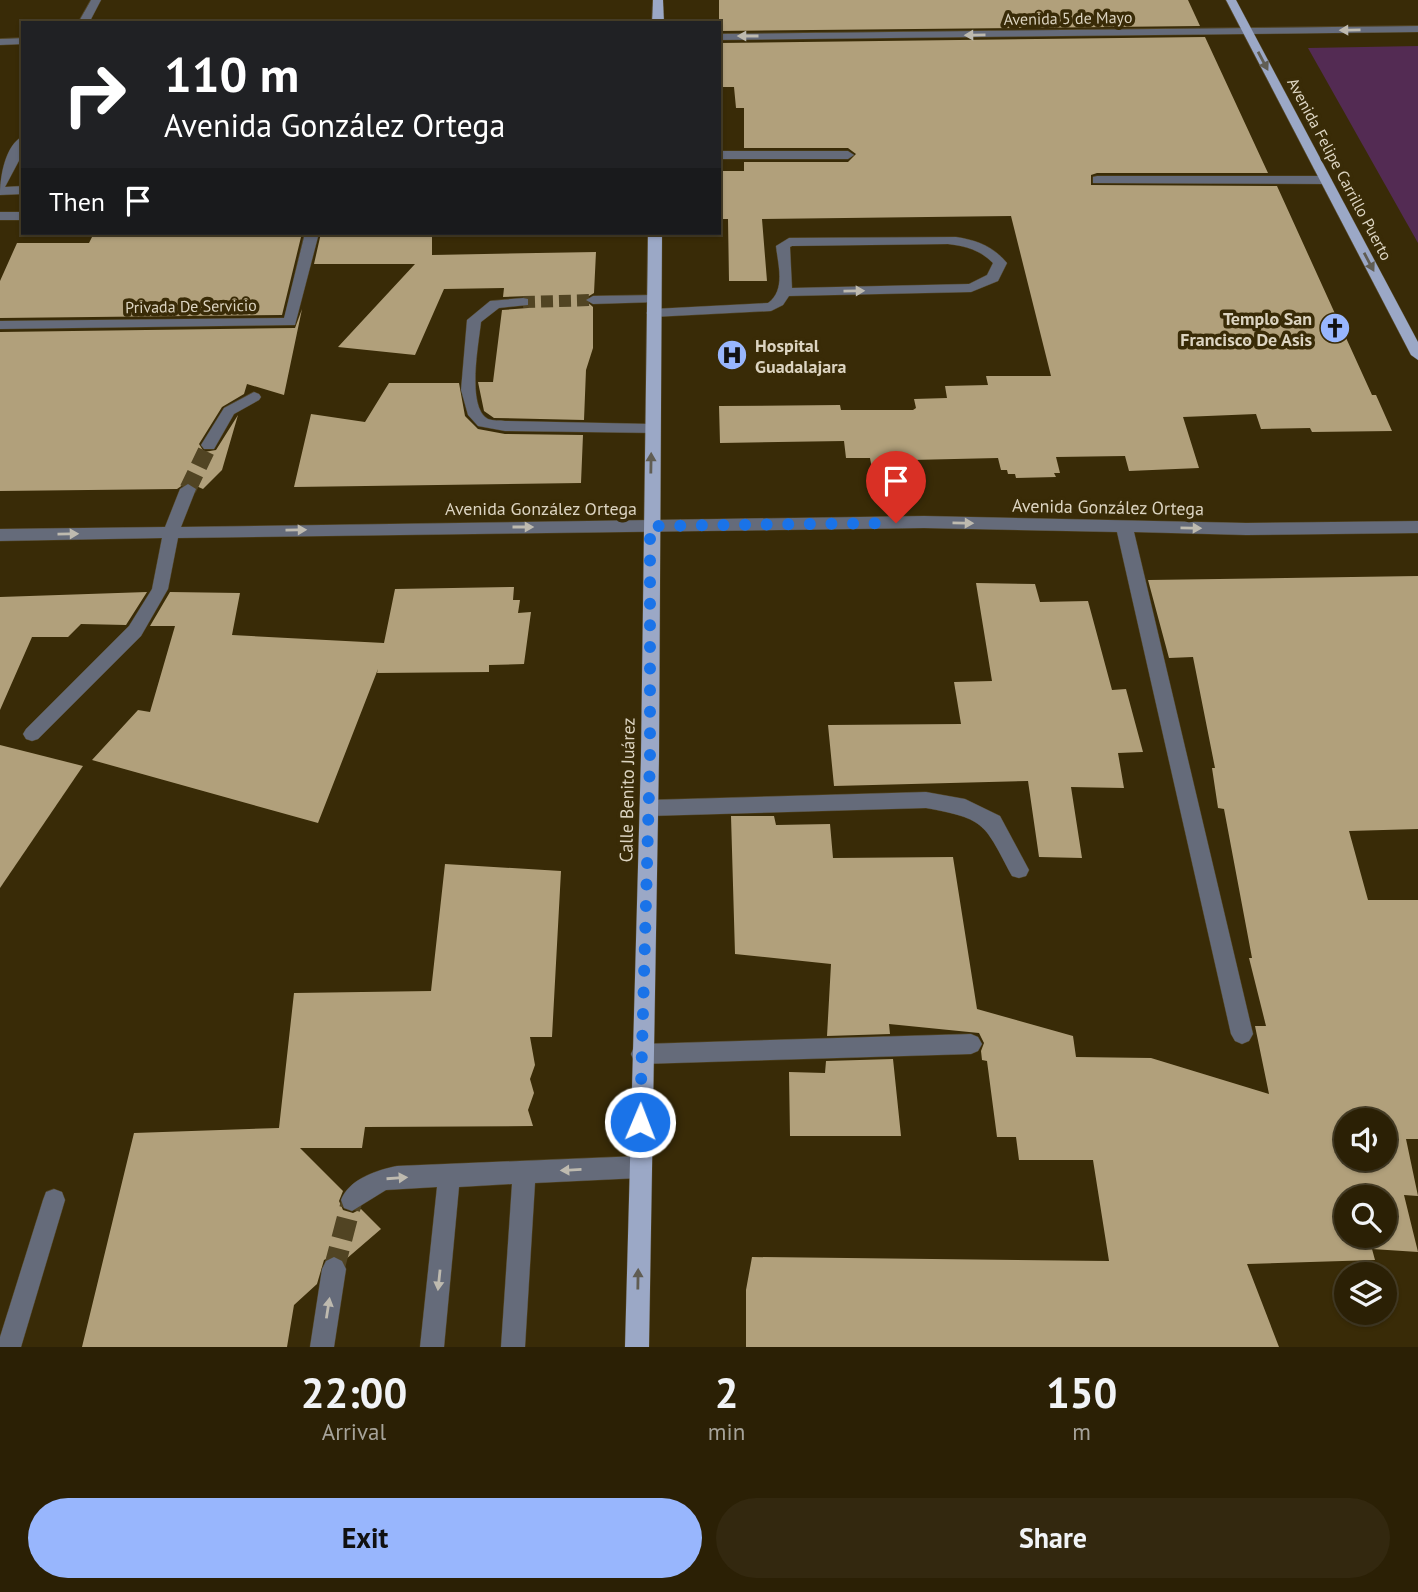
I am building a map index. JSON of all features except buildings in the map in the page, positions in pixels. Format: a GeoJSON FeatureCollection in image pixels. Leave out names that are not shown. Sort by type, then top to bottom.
{"type":"FeatureCollection","features":[{"type":"Feature","properties":{"kind":"main road"},"geometry":{"type":"LineString","coordinates":[[658,0],[658,21]]}},
{"type":"Feature","properties":{"kind":"main road","name":"Avenida Felipe Carrillo Puerto"},"geometry":{"type":"LineString","coordinates":[[1231,0],[1418,355]]}},
{"type":"Feature","properties":{"kind":"main road","name":"Calle Benito Juárez"},"geometry":{"type":"LineString","coordinates":[[637,1347],[649,808],[655,235]]}},
{"type":"Feature","properties":{"kind":"street"},"geometry":{"type":"LineString","coordinates":[[84,21],[96,0]]}},
{"type":"Feature","properties":{"kind":"street","name":"Avenida 5 de Mayo"},"geometry":{"type":"LineString","coordinates":[[721,37],[1418,29]]}},
{"type":"Feature","properties":{"kind":"street"},"geometry":{"type":"LineString","coordinates":[[0,42],[21,41]]}},
{"type":"Feature","properties":{"kind":"street"},"geometry":{"type":"LineString","coordinates":[[0,185],[21,144]]}},
{"type":"Feature","properties":{"kind":"street"},"geometry":{"type":"LineString","coordinates":[[721,155],[848,155]]}},
{"type":"Feature","properties":{"kind":"street"},"geometry":{"type":"LineString","coordinates":[[1097,180],[1325,180]]}},
{"type":"Feature","properties":{"kind":"street"},"geometry":{"type":"LineString","coordinates":[[0,191],[21,190]]}},
{"type":"Feature","properties":{"kind":"street"},"geometry":{"type":"LineString","coordinates":[[0,216],[21,216]]}},
{"type":"Feature","properties":{"kind":"street","name":"Privada De Servicio"},"geometry":{"type":"LineString","coordinates":[[0,325],[290,322],[312,235]]}},
{"type":"Feature","properties":{"kind":"street"},"geometry":{"type":"LineString","coordinates":[[593,300],[653,306],[771,307],[781,302],[786,292],[783,246],[789,242],[968,242],[990,251],[1000,263],[993,278],[971,288],[786,292]]}},
{"type":"Feature","properties":{"kind":"street"},"geometry":{"type":"LineString","coordinates":[[523,302],[495,304],[474,320],[468,394],[472,413],[484,423],[505,426],[652,429]]}},
{"type":"Feature","properties":{"kind":"street"},"geometry":{"type":"LineString","coordinates":[[209,445],[229,411],[254,397]]}},
{"type":"Feature","properties":{"kind":"street"},"geometry":{"type":"LineString","coordinates":[[32,734],[135,631],[160,589],[171,532],[188,489]]}},
{"type":"Feature","properties":{"kind":"street","name":"Avenida González Ortega"},"geometry":{"type":"LineString","coordinates":[[0,535],[924,522],[1418,527]]}},
{"type":"Feature","properties":{"kind":"street"},"geometry":{"type":"LineString","coordinates":[[1124,526],[1242,1034]]}},
{"type":"Feature","properties":{"kind":"street"},"geometry":{"type":"LineString","coordinates":[[649,808],[926,800],[965,807],[993,822],[1019,870]]}},
{"type":"Feature","properties":{"kind":"street"},"geometry":{"type":"LineString","coordinates":[[642,1054],[971,1044]]}},
{"type":"Feature","properties":{"kind":"street"},"geometry":{"type":"LineString","coordinates":[[352,1200],[368,1185],[388,1177],[640,1167]]}},
{"type":"Feature","properties":{"kind":"street"},"geometry":{"type":"LineString","coordinates":[[513,1347],[524,1173]]}},
{"type":"Feature","properties":{"kind":"street"},"geometry":{"type":"LineString","coordinates":[[432,1347],[449,1176]]}},
{"type":"Feature","properties":{"kind":"street"},"geometry":{"type":"LineString","coordinates":[[9,1347],[54,1200]]}},
{"type":"Feature","properties":{"kind":"street"},"geometry":{"type":"LineString","coordinates":[[323,1347],[334,1269]]}},
{"type":"Feature","properties":{"kind":"shaded area"},"geometry":{"type":"Polygon","coordinates":[[[1418,46],[1418,243],[1308,48],[1418,46]]]}},
{"type":"Feature","properties":{"kind":"tunnel"},"geometry":{"type":"LineString","coordinates":[[523,302],[593,300]]}},
{"type":"Feature","properties":{"kind":"tunnel"},"geometry":{"type":"LineString","coordinates":[[188,489],[209,445]]}},
{"type":"Feature","properties":{"kind":"tunnel"},"geometry":{"type":"LineString","coordinates":[[334,1269],[352,1200]]}},
{"type":"Feature","properties":{"kind":"place","name":"Templo San Francisco De Asis"},"geometry":{"type":"Point","coordinates":[1335,328]}},
{"type":"Feature","properties":{"kind":"place","name":"Hospital Guadalajara"},"geometry":{"type":"Point","coordinates":[732,355]}},
{"type":"Feature","properties":{"kind":"route"},"geometry":{"type":"LineString","coordinates":[[640,1122],[650,756],[650,526],[896,523]]}}]}
